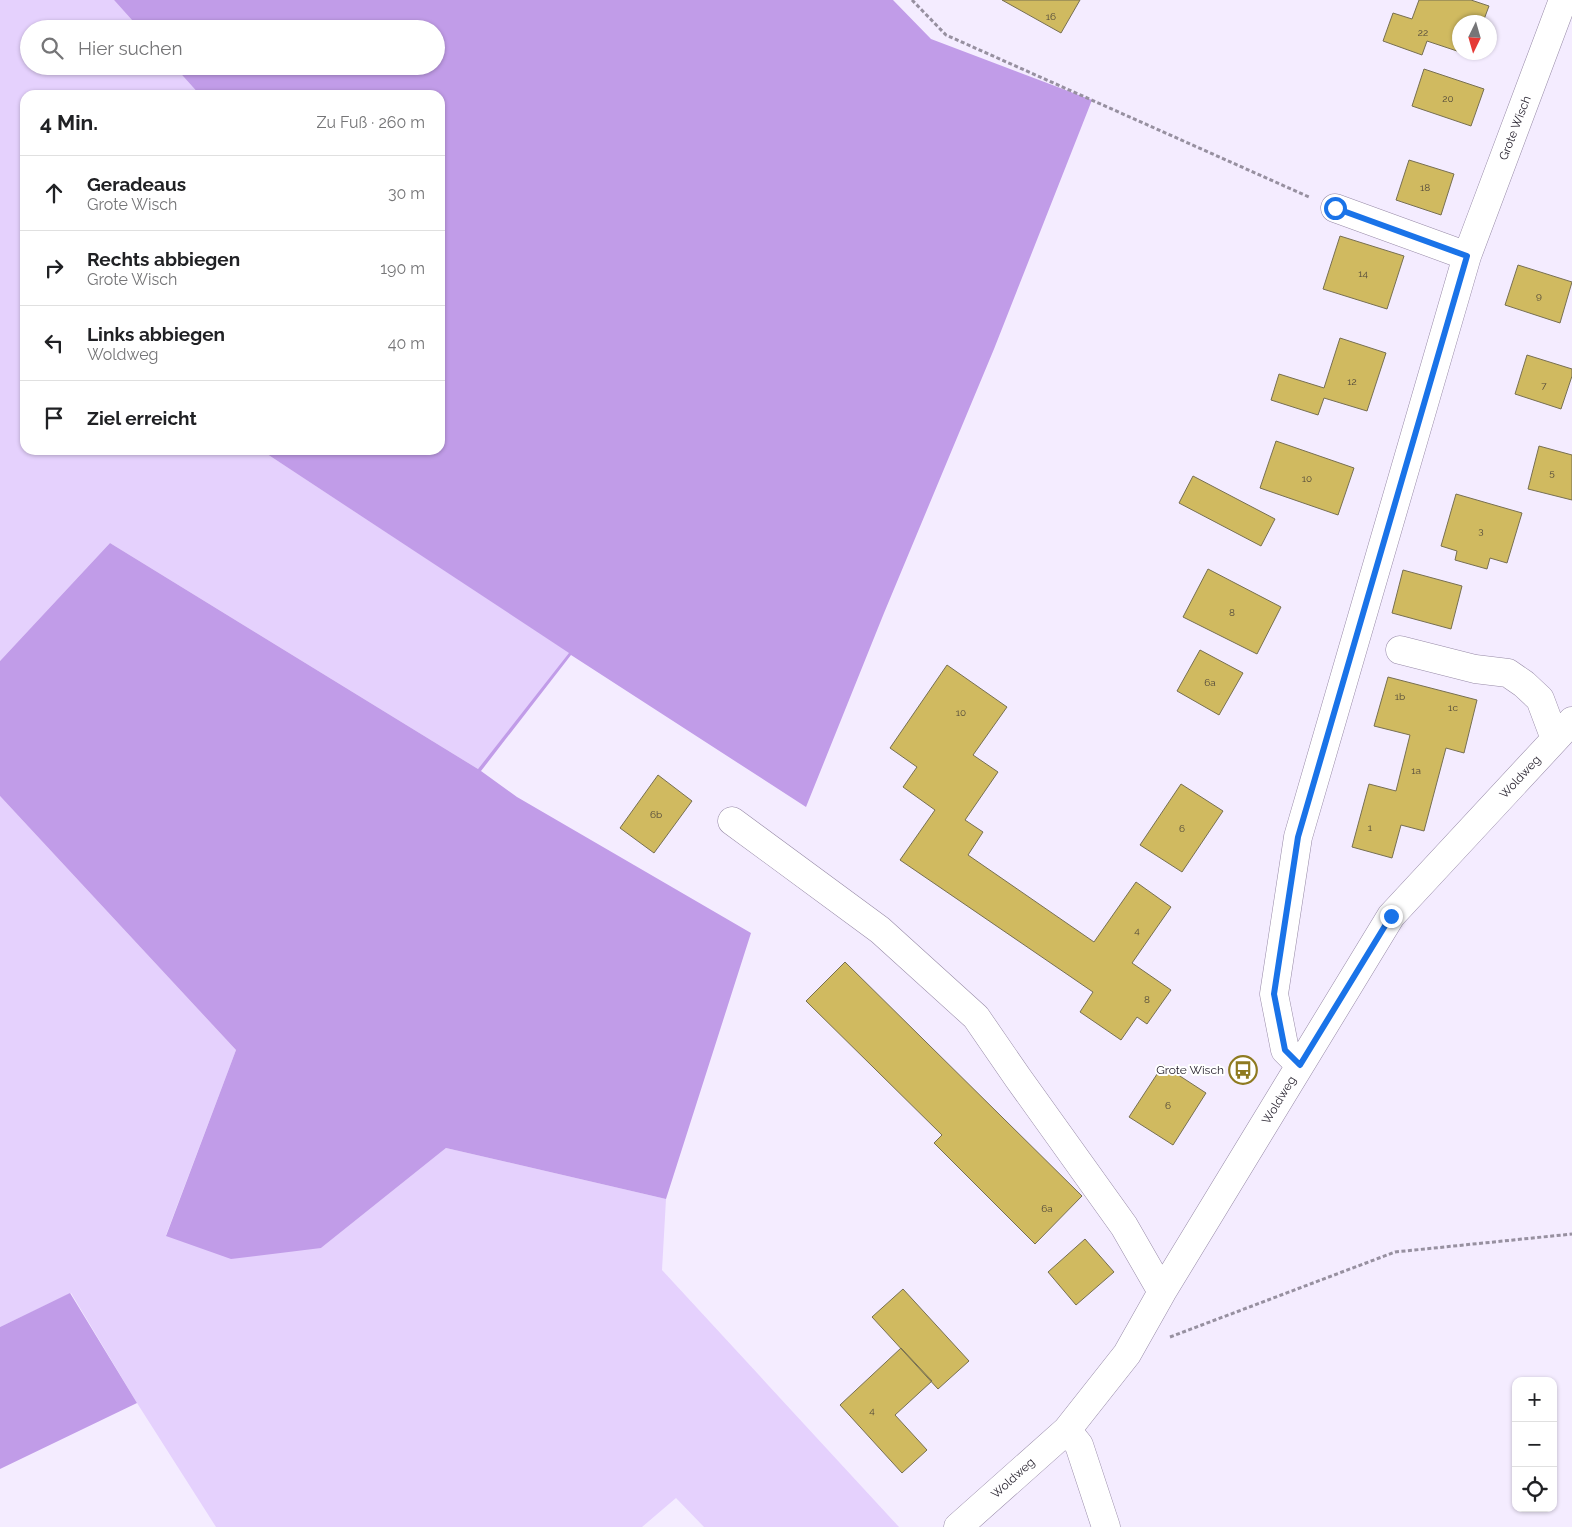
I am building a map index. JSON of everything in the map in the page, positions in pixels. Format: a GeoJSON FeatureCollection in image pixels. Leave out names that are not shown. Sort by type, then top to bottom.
{"type":"FeatureCollection","features":[{"type":"Feature","properties":{"kind":"street","name":"Grote Wisch"},"geometry":{"type":"LineString","coordinates":[[1300,1065],[1285,1050],[1274,994],[1298,837],[1467,256],[1563,0]]}},
{"type":"Feature","properties":{"kind":"street"},"geometry":{"type":"LineString","coordinates":[[1335,208],[1467,256]]}},
{"type":"Feature","properties":{"kind":"street"},"geometry":{"type":"LineString","coordinates":[[1400,650],[1475,668],[1508,673],[1524,684],[1540,699],[1564,729]]}},
{"type":"Feature","properties":{"kind":"street","name":"Woldweg"},"geometry":{"type":"LineString","coordinates":[[958,1527],[1067,1430],[1127,1354],[1162,1292],[1391,916],[1564,729]]}},
{"type":"Feature","properties":{"kind":"street"},"geometry":{"type":"LineString","coordinates":[[732,821],[880,930],[976,1017],[1124,1226],[1162,1292]]}},
{"type":"Feature","properties":{"kind":"street"},"geometry":{"type":"LineString","coordinates":[[1067,1430],[1079,1445],[1106,1527]]}},
{"type":"Feature","properties":{"kind":"path"},"geometry":{"type":"LineString","coordinates":[[912,0],[946,35],[1335,208]]}},
{"type":"Feature","properties":{"kind":"path"},"geometry":{"type":"LineString","coordinates":[[1127,1354],[1394,1252],[1572,1234]]}},
{"type":"Feature","properties":{"kind":"shaded area"},"geometry":{"type":"Polygon","coordinates":[[[0,0],[114,0],[132,20],[20,20],[20,75],[182,75],[196,90],[20,90],[20,455],[269,455],[570,653],[478,769],[110,543],[0,661],[0,0]]]}},
{"type":"Feature","properties":{"kind":"shaded area"},"geometry":{"type":"Polygon","coordinates":[[[114,0],[893,0],[931,39],[1092,100],[994,349],[884,613],[806,807],[571,655],[481,771],[517,797],[751,933],[666,1199],[446,1148],[321,1248],[231,1259],[166,1236],[236,1050],[0,796],[0,661],[110,543],[478,769],[569,653],[269,455],[445,455],[445,90],[196,90],[182,75],[445,75],[445,20],[132,20],[114,0]]]}},
{"type":"Feature","properties":{"kind":"shaded area"},"geometry":{"type":"Polygon","coordinates":[[[0,796],[236,1050],[166,1235],[321,1248],[446,1148],[666,1199],[662,1270],[899,1527],[704,1527],[676,1498],[642,1527],[216,1527],[137,1403],[71,1293],[0,1327],[0,796]]]}},
{"type":"Feature","properties":{"kind":"shaded area"},"geometry":{"type":"Polygon","coordinates":[[[70,1293],[137,1403],[0,1469],[0,1327],[70,1293]]]}},
{"type":"Feature","properties":{"kind":"building"},"geometry":{"type":"Polygon","coordinates":[[[1002,0],[1080,0],[1061,33],[1002,0]]]}},
{"type":"Feature","properties":{"kind":"building"},"geometry":{"type":"Polygon","coordinates":[[[1419,0],[1471,0],[1489,6],[1486,15],[1452,15],[1452,49],[1427,41],[1422,55],[1383,41],[1393,13],[1412,19],[1419,0]]]}},
{"type":"Feature","properties":{"kind":"building"},"geometry":{"type":"Polygon","coordinates":[[[1424,69],[1484,89],[1471,126],[1412,106],[1424,69]]]}},
{"type":"Feature","properties":{"kind":"building"},"geometry":{"type":"Polygon","coordinates":[[[1409,160],[1454,174],[1441,215],[1396,200],[1409,160]]]}},
{"type":"Feature","properties":{"kind":"building"},"geometry":{"type":"Polygon","coordinates":[[[1340,236],[1404,256],[1387,309],[1323,289],[1340,236]]]}},
{"type":"Feature","properties":{"kind":"building"},"geometry":{"type":"Polygon","coordinates":[[[1518,265],[1572,282],[1560,323],[1505,305],[1518,265]]]}},
{"type":"Feature","properties":{"kind":"building"},"geometry":{"type":"Polygon","coordinates":[[[1340,338],[1386,353],[1367,411],[1324,398],[1318,415],[1271,400],[1279,374],[1324,388],[1340,338]]]}},
{"type":"Feature","properties":{"kind":"building"},"geometry":{"type":"Polygon","coordinates":[[[1527,355],[1572,369],[1572,376],[1561,409],[1515,394],[1527,355]]]}},
{"type":"Feature","properties":{"kind":"building"},"geometry":{"type":"Polygon","coordinates":[[[1276,441],[1354,468],[1338,515],[1260,488],[1276,441]]]}},
{"type":"Feature","properties":{"kind":"building"},"geometry":{"type":"Polygon","coordinates":[[[1539,446],[1572,455],[1572,500],[1528,489],[1539,446]]]}},
{"type":"Feature","properties":{"kind":"building"},"geometry":{"type":"Polygon","coordinates":[[[1193,476],[1275,519],[1261,546],[1179,503],[1193,476]]]}},
{"type":"Feature","properties":{"kind":"building"},"geometry":{"type":"Polygon","coordinates":[[[1456,494],[1522,513],[1507,563],[1490,558],[1487,569],[1455,560],[1457,551],[1441,546],[1456,494]]]}},
{"type":"Feature","properties":{"kind":"building"},"geometry":{"type":"Polygon","coordinates":[[[1208,569],[1281,607],[1257,654],[1183,617],[1208,569]]]}},
{"type":"Feature","properties":{"kind":"building"},"geometry":{"type":"Polygon","coordinates":[[[1403,570],[1462,586],[1451,629],[1392,613],[1403,570]]]}},
{"type":"Feature","properties":{"kind":"building"},"geometry":{"type":"Polygon","coordinates":[[[1200,650],[1243,673],[1219,715],[1177,691],[1200,650]]]}},
{"type":"Feature","properties":{"kind":"building"},"geometry":{"type":"Polygon","coordinates":[[[947,665],[1007,707],[973,755],[998,772],[965,820],[983,832],[968,855],[1094,942],[1136,882],[1171,907],[1132,963],[1171,990],[1147,1024],[1137,1017],[1121,1040],[1080,1012],[1093,992],[900,860],[935,810],[903,787],[917,767],[890,748],[947,665]]]}},
{"type":"Feature","properties":{"kind":"building"},"geometry":{"type":"Polygon","coordinates":[[[1388,677],[1477,700],[1464,753],[1446,748],[1424,831],[1401,825],[1392,858],[1352,847],[1369,784],[1396,791],[1410,735],[1374,726],[1388,677]]]}},
{"type":"Feature","properties":{"kind":"building"},"geometry":{"type":"Polygon","coordinates":[[[658,775],[692,801],[654,853],[620,828],[658,775]]]}},
{"type":"Feature","properties":{"kind":"building"},"geometry":{"type":"Polygon","coordinates":[[[1181,784],[1223,811],[1182,872],[1140,845],[1181,784]]]}},
{"type":"Feature","properties":{"kind":"building"},"geometry":{"type":"Polygon","coordinates":[[[845,962],[1082,1196],[1035,1244],[934,1143],[942,1135],[806,1001],[845,962]]]}},
{"type":"Feature","properties":{"kind":"building"},"geometry":{"type":"Polygon","coordinates":[[[1163,1065],[1206,1093],[1173,1145],[1129,1117],[1163,1065]]]}},
{"type":"Feature","properties":{"kind":"building"},"geometry":{"type":"Polygon","coordinates":[[[1085,1239],[1114,1272],[1076,1305],[1048,1272],[1085,1239]]]}},
{"type":"Feature","properties":{"kind":"building"},"geometry":{"type":"Polygon","coordinates":[[[903,1289],[969,1361],[938,1389],[872,1317],[903,1289]]]}},
{"type":"Feature","properties":{"kind":"building"},"geometry":{"type":"Polygon","coordinates":[[[901,1348],[932,1381],[895,1415],[927,1450],[902,1473],[840,1405],[901,1348]]]}},
{"type":"Feature","properties":{"kind":"place","name":"Grote Wisch"},"geometry":{"type":"Point","coordinates":[1243,1070]}},
{"type":"Feature","properties":{"kind":"route"},"geometry":{"type":"LineString","coordinates":[[1335,208],[1467,256],[1298,837],[1274,994],[1285,1050],[1300,1065],[1391,916]]}}]}
